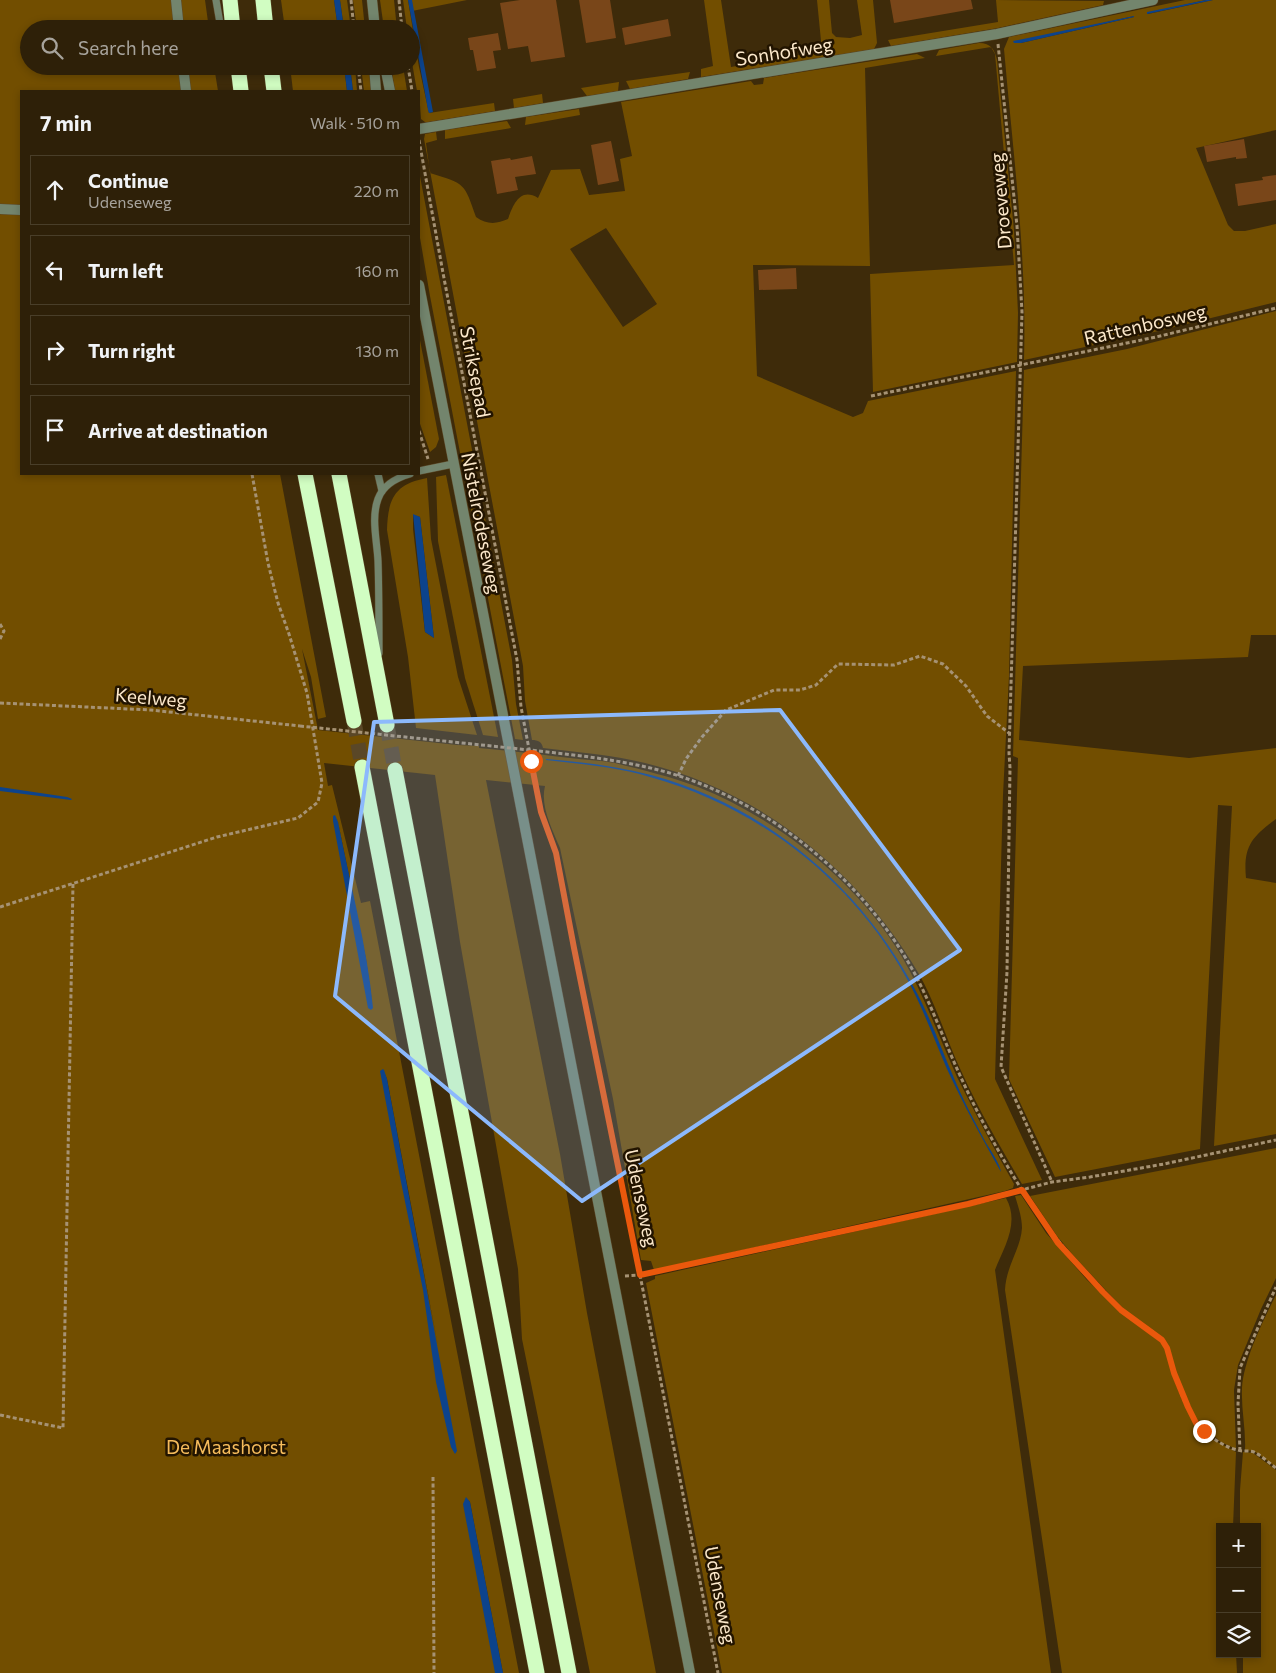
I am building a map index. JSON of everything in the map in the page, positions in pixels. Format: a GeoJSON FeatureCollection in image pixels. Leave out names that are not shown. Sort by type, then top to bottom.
{"type":"FeatureCollection","features":[{"type":"Feature","properties":{"kind":"highway"},"geometry":{"type":"LineString","coordinates":[[230,0],[233,20]]}},
{"type":"Feature","properties":{"kind":"highway"},"geometry":{"type":"LineString","coordinates":[[263,0],[265,20]]}},
{"type":"Feature","properties":{"kind":"highway"},"geometry":{"type":"LineString","coordinates":[[239,75],[241,90]]}},
{"type":"Feature","properties":{"kind":"highway"},"geometry":{"type":"LineString","coordinates":[[272,75],[274,90]]}},
{"type":"Feature","properties":{"kind":"highway"},"geometry":{"type":"LineString","coordinates":[[306,475],[354,721]]}},
{"type":"Feature","properties":{"kind":"highway"},"geometry":{"type":"LineString","coordinates":[[340,475],[387,725]]}},
{"type":"Feature","properties":{"kind":"highway"},"geometry":{"type":"LineString","coordinates":[[362,766],[537,1673]]}},
{"type":"Feature","properties":{"kind":"highway"},"geometry":{"type":"LineString","coordinates":[[395,770],[569,1673]]}},
{"type":"Feature","properties":{"kind":"street"},"geometry":{"type":"LineString","coordinates":[[176,0],[178,20]]}},
{"type":"Feature","properties":{"kind":"street"},"geometry":{"type":"LineString","coordinates":[[372,0],[374,20]]}},
{"type":"Feature","properties":{"kind":"street","name":"Sonhofweg"},"geometry":{"type":"LineString","coordinates":[[420,128],[997,34],[1153,0]]}},
{"type":"Feature","properties":{"kind":"street"},"geometry":{"type":"LineString","coordinates":[[184,75],[186,90]]}},
{"type":"Feature","properties":{"kind":"street"},"geometry":{"type":"LineString","coordinates":[[375,75],[376,90]]}},
{"type":"Feature","properties":{"kind":"street"},"geometry":{"type":"LineString","coordinates":[[387,75],[390,90]]}},
{"type":"Feature","properties":{"kind":"street"},"geometry":{"type":"LineString","coordinates":[[0,209],[20,210]]}},
{"type":"Feature","properties":{"kind":"street","name":"Nistelrodeseweg"},"geometry":{"type":"LineString","coordinates":[[420,290],[690,1673]]}},
{"type":"Feature","properties":{"kind":"lane"},"geometry":{"type":"LineString","coordinates":[[216,0],[219,20]]}},
{"type":"Feature","properties":{"kind":"lane"},"geometry":{"type":"LineString","coordinates":[[420,471],[453,464]]}},
{"type":"Feature","properties":{"kind":"lane"},"geometry":{"type":"LineString","coordinates":[[378,475],[382,491]]}},
{"type":"Feature","properties":{"kind":"lane"},"geometry":{"type":"LineString","coordinates":[[380,689],[378,560],[374,514],[382,491],[390,482],[408,475]]}},
{"type":"Feature","properties":{"kind":"path"},"geometry":{"type":"LineString","coordinates":[[351,0],[353,20]]}},
{"type":"Feature","properties":{"kind":"path"},"geometry":{"type":"LineString","coordinates":[[399,0],[401,20]]}},
{"type":"Feature","properties":{"kind":"path","name":"Droeveweg"},"geometry":{"type":"LineString","coordinates":[[997,34],[1017,226],[1022,312],[1010,733],[1007,972],[1001,1067],[1052,1182]]}},
{"type":"Feature","properties":{"kind":"path"},"geometry":{"type":"LineString","coordinates":[[359,75],[361,90]]}},
{"type":"Feature","properties":{"kind":"path"},"geometry":{"type":"LineString","coordinates":[[409,75],[412,90]]}},
{"type":"Feature","properties":{"kind":"path","name":"Striksepad"},"geometry":{"type":"LineString","coordinates":[[420,142],[443,273],[517,660],[521,707],[531,761]]}},
{"type":"Feature","properties":{"kind":"path"},"geometry":{"type":"LineString","coordinates":[[420,165],[424,164]]}},
{"type":"Feature","properties":{"kind":"path","name":"Rattenbosweg"},"geometry":{"type":"LineString","coordinates":[[871,396],[1156,337],[1276,308]]}},
{"type":"Feature","properties":{"kind":"path"},"geometry":{"type":"LineString","coordinates":[[420,434],[431,468]]}},
{"type":"Feature","properties":{"kind":"path"},"geometry":{"type":"LineString","coordinates":[[0,907],[217,837],[298,818],[318,802],[322,783],[307,693],[278,603],[268,563],[252,475]]}},
{"type":"Feature","properties":{"kind":"path"},"geometry":{"type":"LineString","coordinates":[[0,624],[4,631],[0,639]]}},
{"type":"Feature","properties":{"kind":"path"},"geometry":{"type":"LineString","coordinates":[[678,776],[686,759],[702,737],[726,710],[774,690],[800,690],[816,685],[838,664],[894,665],[920,656],[943,664],[966,686],[987,716],[1010,733]]}},
{"type":"Feature","properties":{"kind":"path","name":"Keelweg"},"geometry":{"type":"LineString","coordinates":[[0,703],[151,710],[613,760],[678,776],[728,797],[756,812],[781,827],[828,865],[869,907],[903,954],[917,977],[982,1120],[1022,1190],[1058,1243],[1103,1292],[1121,1310],[1162,1340],[1167,1348],[1174,1373],[1196,1423],[1220,1443],[1240,1451],[1255,1453],[1276,1468]]}},
{"type":"Feature","properties":{"kind":"path","name":"Udenseweg"},"geometry":{"type":"LineString","coordinates":[[531,761],[541,812],[556,853],[718,1673]]}},
{"type":"Feature","properties":{"kind":"path"},"geometry":{"type":"LineString","coordinates":[[0,1415],[63,1428],[73,883]]}},
{"type":"Feature","properties":{"kind":"path"},"geometry":{"type":"LineString","coordinates":[[640,1275],[968,1204],[1052,1182],[1090,1178],[1155,1166],[1276,1140]]}},
{"type":"Feature","properties":{"kind":"path"},"geometry":{"type":"LineString","coordinates":[[1240,1451],[1238,1404],[1240,1368],[1276,1287]]}},
{"type":"Feature","properties":{"kind":"path"},"geometry":{"type":"LineString","coordinates":[[433,1477],[434,1673]]}},
{"type":"Feature","properties":{"kind":"highlighted area"},"geometry":{"type":"Polygon","coordinates":[[[780,710],[960,950],[582,1201],[335,996],[374,722],[780,710]]]}},
{"type":"Feature","properties":{"kind":"green space","name":"De Maashorst"},"geometry":{"type":"Polygon","coordinates":[[[0,0],[205,0],[208,20],[20,20],[20,75],[215,75],[218,90],[20,90],[20,475],[280,475],[326,717],[318,719],[311,677],[302,649],[318,730],[479,746],[479,748],[615,763],[698,787],[728,800],[786,835],[814,856],[839,879],[863,903],[884,929],[910,971],[957,1077],[1014,1184],[1013,1188],[1005,1191],[654,1270],[651,1261],[641,1260],[613,1099],[560,848],[545,809],[545,786],[486,780],[560,1154],[587,1313],[656,1673],[590,1673],[522,1339],[518,1269],[460,942],[435,775],[324,763],[328,786],[332,785],[361,903],[370,901],[519,1673],[503,1673],[470,1502],[468,1500],[501,1673],[0,1673],[0,0]],[[337,817],[372,1001],[366,959],[337,817]],[[384,1072],[438,1346],[387,1079],[384,1072]]]}},
{"type":"Feature","properties":{"kind":"green space"},"geometry":{"type":"Polygon","coordinates":[[[281,0],[334,0],[337,20],[284,20],[281,0]]]}},
{"type":"Feature","properties":{"kind":"green space"},"geometry":{"type":"Polygon","coordinates":[[[340,0],[347,0],[350,20],[343,20],[340,0]]]}},
{"type":"Feature","properties":{"kind":"green space"},"geometry":{"type":"Polygon","coordinates":[[[353,0],[362,0],[364,20],[356,20],[353,0]]]}},
{"type":"Feature","properties":{"kind":"green space"},"geometry":{"type":"Polygon","coordinates":[[[380,0],[394,0],[396,20],[383,20],[380,0]]]}},
{"type":"Feature","properties":{"kind":"green space"},"geometry":{"type":"Polygon","coordinates":[[[403,0],[408,0],[411,20],[406,20],[403,0]]]}},
{"type":"Feature","properties":{"kind":"green space"},"geometry":{"type":"Polygon","coordinates":[[[412,0],[467,0],[412,11],[412,0]]]}},
{"type":"Feature","properties":{"kind":"green space"},"geometry":{"type":"Polygon","coordinates":[[[704,0],[721,0],[731,67],[822,51],[817,0],[829,0],[832,33],[836,37],[850,38],[862,35],[857,0],[873,0],[877,43],[874,49],[701,77],[701,69],[713,66],[704,0]]]}},
{"type":"Feature","properties":{"kind":"green space"},"geometry":{"type":"Polygon","coordinates":[[[996,0],[1104,1],[1103,5],[998,28],[891,46],[888,40],[998,22],[996,0]]]}},
{"type":"Feature","properties":{"kind":"green space"},"geometry":{"type":"Polygon","coordinates":[[[1185,0],[1206,0],[1147,13],[1213,0],[1276,0],[1276,130],[1196,148],[1228,225],[1234,231],[1245,231],[1276,224],[1276,302],[1146,334],[1024,360],[1021,243],[1004,49],[1009,37],[1185,0]],[[1134,16],[1014,43],[1021,43],[1134,16]]]}},
{"type":"Feature","properties":{"kind":"green space"},"geometry":{"type":"Polygon","coordinates":[[[979,43],[987,44],[991,47],[936,56],[939,50],[979,43]]]}},
{"type":"Feature","properties":{"kind":"green space"},"geometry":{"type":"Polygon","coordinates":[[[991,47],[994,50],[997,60],[1014,230],[1018,313],[1017,362],[873,392],[870,274],[1014,265],[995,54],[991,47]]]}},
{"type":"Feature","properties":{"kind":"green space"},"geometry":{"type":"Polygon","coordinates":[[[917,54],[925,58],[865,68],[870,266],[753,265],[757,376],[853,417],[863,413],[868,401],[1016,371],[1009,676],[1003,795],[995,1079],[1042,1180],[1022,1184],[970,1089],[919,974],[895,937],[837,869],[803,840],[767,815],[728,793],[688,776],[633,760],[543,748],[542,744],[532,740],[525,701],[523,666],[430,173],[462,186],[469,197],[476,217],[480,220],[492,223],[500,222],[508,219],[515,203],[522,196],[532,195],[538,198],[551,170],[580,169],[589,195],[625,191],[620,159],[632,156],[621,102],[751,81],[754,85],[763,84],[764,78],[917,54]],[[606,228],[570,249],[623,327],[657,304],[606,228]]]}},
{"type":"Feature","properties":{"kind":"green space"},"geometry":{"type":"Polygon","coordinates":[[[420,72],[429,113],[494,103],[495,111],[425,122],[421,119],[420,90],[417,90],[414,75],[420,75],[420,72]]]}},
{"type":"Feature","properties":{"kind":"green space"},"geometry":{"type":"Polygon","coordinates":[[[690,72],[688,79],[630,89],[626,81],[690,72]]]}},
{"type":"Feature","properties":{"kind":"green space"},"geometry":{"type":"Polygon","coordinates":[[[291,75],[345,75],[347,90],[293,90],[291,75]]]}},
{"type":"Feature","properties":{"kind":"green space"},"geometry":{"type":"Polygon","coordinates":[[[351,75],[356,75],[357,90],[353,90],[351,75]]]}},
{"type":"Feature","properties":{"kind":"green space"},"geometry":{"type":"Polygon","coordinates":[[[362,75],[370,75],[371,90],[364,90],[362,75]]]}},
{"type":"Feature","properties":{"kind":"green space"},"geometry":{"type":"Polygon","coordinates":[[[392,75],[404,75],[407,90],[395,90],[392,75]]]}},
{"type":"Feature","properties":{"kind":"green space"},"geometry":{"type":"Polygon","coordinates":[[[619,82],[618,91],[587,96],[581,88],[619,82]]]}},
{"type":"Feature","properties":{"kind":"green space"},"geometry":{"type":"Polygon","coordinates":[[[542,94],[543,103],[514,108],[513,99],[542,94]]]}},
{"type":"Feature","properties":{"kind":"green space"},"geometry":{"type":"Polygon","coordinates":[[[579,109],[580,115],[525,125],[526,117],[579,109]]]}},
{"type":"Feature","properties":{"kind":"green space"},"geometry":{"type":"Polygon","coordinates":[[[507,121],[511,128],[445,139],[445,130],[507,121]]]}},
{"type":"Feature","properties":{"kind":"green space"},"geometry":{"type":"Polygon","coordinates":[[[436,132],[437,140],[426,143],[429,166],[424,139],[425,134],[436,132]]]}},
{"type":"Feature","properties":{"kind":"green space"},"geometry":{"type":"Polygon","coordinates":[[[420,176],[512,660],[516,704],[523,740],[515,739],[420,238],[420,176]]]}},
{"type":"Feature","properties":{"kind":"green space"},"geometry":{"type":"Polygon","coordinates":[[[1276,311],[1276,635],[1251,635],[1248,657],[1023,666],[1019,740],[1189,758],[1276,748],[1276,819],[1261,831],[1251,843],[1245,867],[1246,878],[1276,883],[1276,1134],[1214,1146],[1232,806],[1218,805],[1200,1149],[1055,1177],[1009,1079],[1018,758],[1013,756],[1024,370],[1127,349],[1276,311]]]}},
{"type":"Feature","properties":{"kind":"green space"},"geometry":{"type":"Polygon","coordinates":[[[420,340],[439,439],[436,447],[430,452],[420,424],[420,340]]]}},
{"type":"Feature","properties":{"kind":"green space"},"geometry":{"type":"Polygon","coordinates":[[[446,475],[498,737],[483,735],[465,678],[438,541],[436,477],[446,475]]]}},
{"type":"Feature","properties":{"kind":"green space"},"geometry":{"type":"Polygon","coordinates":[[[427,478],[431,539],[458,677],[477,735],[416,728],[408,657],[387,530],[389,509],[395,494],[407,484],[427,478]],[[413,515],[413,529],[425,632],[434,638],[420,517],[413,515]]]}},
{"type":"Feature","properties":{"kind":"green space"},"geometry":{"type":"Polygon","coordinates":[[[1276,1148],[1276,1278],[1238,1365],[1234,1390],[1236,1449],[1221,1442],[1198,1422],[1189,1407],[1175,1373],[1169,1347],[1163,1339],[1126,1312],[1057,1236],[1030,1196],[1276,1148]]]}},
{"type":"Feature","properties":{"kind":"green space"},"geometry":{"type":"Polygon","coordinates":[[[1021,1195],[1046,1233],[1087,1280],[1120,1311],[1160,1342],[1166,1350],[1172,1375],[1184,1404],[1204,1435],[1236,1452],[1233,1523],[1216,1523],[1216,1658],[1236,1658],[1237,1673],[1062,1673],[1005,1290],[1008,1273],[1019,1243],[1022,1228],[1015,1196],[1021,1195]]]}},
{"type":"Feature","properties":{"kind":"green space"},"geometry":{"type":"Polygon","coordinates":[[[1006,1198],[1010,1207],[1011,1226],[995,1270],[1051,1673],[722,1673],[646,1283],[655,1279],[655,1276],[1006,1198]]]}},
{"type":"Feature","properties":{"kind":"green space"},"geometry":{"type":"Polygon","coordinates":[[[1276,1295],[1276,1467],[1254,1451],[1245,1450],[1242,1388],[1250,1353],[1276,1295]]]}},
{"type":"Feature","properties":{"kind":"green space"},"geometry":{"type":"Polygon","coordinates":[[[1243,1452],[1253,1453],[1276,1470],[1276,1673],[1243,1673],[1243,1658],[1261,1658],[1261,1523],[1240,1523],[1243,1452]]]}},
{"type":"Feature","properties":{"kind":"water"},"geometry":{"type":"Polygon","coordinates":[[[334,0],[340,0],[343,20],[337,20],[334,0]]]}},
{"type":"Feature","properties":{"kind":"water"},"geometry":{"type":"Polygon","coordinates":[[[408,0],[412,0],[416,20],[412,20],[408,0]]]}},
{"type":"Feature","properties":{"kind":"water"},"geometry":{"type":"Polygon","coordinates":[[[1213,0],[1147,14],[1147,12],[1213,0]]]}},
{"type":"Feature","properties":{"kind":"water"},"geometry":{"type":"Polygon","coordinates":[[[1134,16],[1021,43],[1014,43],[1013,41],[1134,16]]]}},
{"type":"Feature","properties":{"kind":"water"},"geometry":{"type":"Polygon","coordinates":[[[420,43],[433,112],[429,113],[420,66],[420,43]]]}},
{"type":"Feature","properties":{"kind":"water"},"geometry":{"type":"Polygon","coordinates":[[[345,75],[351,75],[353,90],[347,90],[345,75]]]}},
{"type":"Feature","properties":{"kind":"water"},"geometry":{"type":"Polygon","coordinates":[[[413,514],[420,517],[434,638],[425,632],[413,514]]]}},
{"type":"Feature","properties":{"kind":"water"},"geometry":{"type":"Polygon","coordinates":[[[546,759],[625,769],[694,789],[734,808],[772,830],[808,857],[840,887],[870,920],[896,956],[923,1005],[961,1094],[1001,1172],[953,1082],[907,979],[885,943],[859,910],[831,880],[799,852],[765,828],[729,807],[690,790],[625,771],[546,759]]]}},
{"type":"Feature","properties":{"kind":"water"},"geometry":{"type":"Polygon","coordinates":[[[0,787],[67,797],[72,799],[0,791],[0,787]]]}},
{"type":"Feature","properties":{"kind":"water"},"geometry":{"type":"Polygon","coordinates":[[[335,815],[362,938],[373,1008],[371,1010],[368,1008],[333,821],[333,816],[335,815]]]}},
{"type":"Feature","properties":{"kind":"water"},"geometry":{"type":"Polygon","coordinates":[[[383,1069],[387,1079],[457,1451],[455,1454],[451,1447],[436,1382],[423,1290],[380,1071],[383,1069]]]}},
{"type":"Feature","properties":{"kind":"water"},"geometry":{"type":"Polygon","coordinates":[[[466,1497],[470,1502],[503,1673],[495,1673],[463,1504],[466,1497]]]}},
{"type":"Feature","properties":{"kind":"building"},"geometry":{"type":"Polygon","coordinates":[[[520,0],[556,0],[565,57],[531,62],[528,46],[508,49],[500,3],[520,0]]]}},
{"type":"Feature","properties":{"kind":"building"},"geometry":{"type":"Polygon","coordinates":[[[579,0],[610,0],[616,38],[586,43],[579,0]]]}},
{"type":"Feature","properties":{"kind":"building"},"geometry":{"type":"Polygon","coordinates":[[[890,0],[971,0],[973,9],[894,23],[890,0]]]}},
{"type":"Feature","properties":{"kind":"building"},"geometry":{"type":"Polygon","coordinates":[[[668,19],[671,36],[625,45],[622,28],[668,19]]]}},
{"type":"Feature","properties":{"kind":"building"},"geometry":{"type":"Polygon","coordinates":[[[498,33],[501,50],[493,51],[496,68],[477,71],[473,50],[470,50],[468,38],[498,33]]]}},
{"type":"Feature","properties":{"kind":"building"},"geometry":{"type":"Polygon","coordinates":[[[1244,139],[1247,158],[1236,159],[1236,157],[1207,162],[1204,146],[1244,139]]]}},
{"type":"Feature","properties":{"kind":"building"},"geometry":{"type":"Polygon","coordinates":[[[611,141],[619,181],[598,185],[591,145],[611,141]]]}},
{"type":"Feature","properties":{"kind":"building"},"geometry":{"type":"Polygon","coordinates":[[[532,156],[536,174],[515,177],[518,190],[497,194],[491,161],[532,156]]]}},
{"type":"Feature","properties":{"kind":"building"},"geometry":{"type":"Polygon","coordinates":[[[1276,175],[1276,200],[1238,206],[1235,184],[1263,180],[1262,177],[1276,175]]]}},
{"type":"Feature","properties":{"kind":"building"},"geometry":{"type":"Polygon","coordinates":[[[796,268],[797,289],[759,290],[758,270],[796,268]]]}},
{"type":"Feature","properties":{"kind":"tunnel"},"geometry":{"type":"LineString","coordinates":[[354,721],[362,767]]}},
{"type":"Feature","properties":{"kind":"tunnel"},"geometry":{"type":"LineString","coordinates":[[387,725],[395,770]]}},
{"type":"Feature","properties":{"kind":"route"},"geometry":{"type":"LineString","coordinates":[[531,761],[541,812],[556,853],[640,1275],[968,1204],[1022,1190],[1058,1243],[1103,1292],[1121,1310],[1162,1340],[1167,1348],[1174,1373],[1188,1407],[1196,1423],[1204,1431]]}}]}
